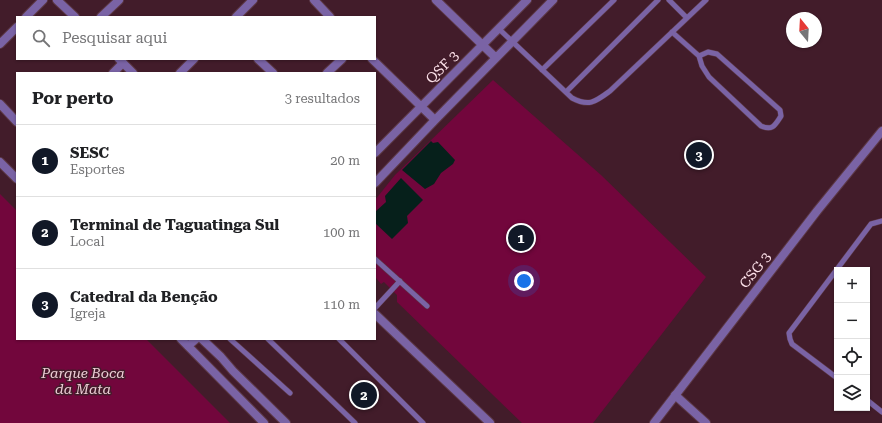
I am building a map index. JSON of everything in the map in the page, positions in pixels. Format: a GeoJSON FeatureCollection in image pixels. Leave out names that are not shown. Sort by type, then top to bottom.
{"type":"FeatureCollection","features":[{"type":"Feature","properties":{"kind":"street"},"geometry":{"type":"LineString","coordinates":[[27,16],[43,0]]}},
{"type":"Feature","properties":{"kind":"street"},"geometry":{"type":"LineString","coordinates":[[57,0],[74,16]]}},
{"type":"Feature","properties":{"kind":"street"},"geometry":{"type":"LineString","coordinates":[[102,16],[119,0]]}},
{"type":"Feature","properties":{"kind":"street"},"geometry":{"type":"LineString","coordinates":[[237,16],[253,0]]}},
{"type":"Feature","properties":{"kind":"street"},"geometry":{"type":"LineString","coordinates":[[314,0],[329,16]]}},
{"type":"Feature","properties":{"kind":"street"},"geometry":{"type":"LineString","coordinates":[[436,0],[496,58]]}},
{"type":"Feature","properties":{"kind":"street","name":"QSF 3"},"geometry":{"type":"LineString","coordinates":[[376,152],[527,0]]}},
{"type":"Feature","properties":{"kind":"street"},"geometry":{"type":"LineString","coordinates":[[377,177],[553,0]]}},
{"type":"Feature","properties":{"kind":"street"},"geometry":{"type":"LineString","coordinates":[[0,44],[16,27]]}},
{"type":"Feature","properties":{"kind":"street"},"geometry":{"type":"LineString","coordinates":[[181,72],[193,60]]}},
{"type":"Feature","properties":{"kind":"street"},"geometry":{"type":"LineString","coordinates":[[259,60],[272,72]]}},
{"type":"Feature","properties":{"kind":"street"},"geometry":{"type":"LineString","coordinates":[[328,72],[341,60]]}},
{"type":"Feature","properties":{"kind":"street"},"geometry":{"type":"LineString","coordinates":[[373,60],[435,120]]}},
{"type":"Feature","properties":{"kind":"street"},"geometry":{"type":"LineString","coordinates":[[114,72],[121,61],[132,72]]}},
{"type":"Feature","properties":{"kind":"street"},"geometry":{"type":"LineString","coordinates":[[0,104],[16,121]]}},
{"type":"Feature","properties":{"kind":"street","name":"CSG 3"},"geometry":{"type":"LineString","coordinates":[[654,423],[812,217],[881,131]]}},
{"type":"Feature","properties":{"kind":"street"},"geometry":{"type":"LineString","coordinates":[[0,162],[16,178]]}},
{"type":"Feature","properties":{"kind":"street"},"geometry":{"type":"LineString","coordinates":[[376,315],[490,423]]}},
{"type":"Feature","properties":{"kind":"street"},"geometry":{"type":"LineString","coordinates":[[182,340],[264,423]]}},
{"type":"Feature","properties":{"kind":"street"},"geometry":{"type":"LineString","coordinates":[[188,346],[195,340]]}},
{"type":"Feature","properties":{"kind":"street"},"geometry":{"type":"LineString","coordinates":[[203,340],[286,423]]}},
{"type":"Feature","properties":{"kind":"street"},"geometry":{"type":"LineString","coordinates":[[675,395],[706,423]]}},
{"type":"Feature","properties":{"kind":"lane"},"geometry":{"type":"LineString","coordinates":[[542,70],[614,0]]}},
{"type":"Feature","properties":{"kind":"lane"},"geometry":{"type":"LineString","coordinates":[[566,92],[658,0]]}},
{"type":"Feature","properties":{"kind":"lane"},"geometry":{"type":"LineString","coordinates":[[669,0],[687,18]]}},
{"type":"Feature","properties":{"kind":"lane"},"geometry":{"type":"LineString","coordinates":[[499,28],[572,98],[581,103],[590,103],[598,100],[610,91],[706,0]]}},
{"type":"Feature","properties":{"kind":"lane"},"geometry":{"type":"LineString","coordinates":[[672,32],[699,56],[702,66],[709,77],[761,126],[768,129],[774,127],[781,116],[782,113],[780,110],[716,54],[708,52],[699,56]]}},
{"type":"Feature","properties":{"kind":"lane"},"geometry":{"type":"LineString","coordinates":[[834,376],[792,344],[789,332],[871,224],[882,221]]}},
{"type":"Feature","properties":{"kind":"lane"},"geometry":{"type":"LineString","coordinates":[[376,260],[427,306]]}},
{"type":"Feature","properties":{"kind":"lane"},"geometry":{"type":"LineString","coordinates":[[376,307],[400,281]]}},
{"type":"Feature","properties":{"kind":"lane"},"geometry":{"type":"LineString","coordinates":[[231,340],[290,393]]}},
{"type":"Feature","properties":{"kind":"lane"},"geometry":{"type":"LineString","coordinates":[[269,340],[355,423]]}},
{"type":"Feature","properties":{"kind":"lane"},"geometry":{"type":"LineString","coordinates":[[340,340],[423,423]]}},
{"type":"Feature","properties":{"kind":"lane"},"geometry":{"type":"LineString","coordinates":[[870,402],[882,412]]}},
{"type":"Feature","properties":{"kind":"green space"},"geometry":{"type":"Polygon","coordinates":[[[493,80],[601,175],[706,277],[593,423],[522,423],[397,302],[397,295],[384,282],[381,284],[376,278],[376,199],[395,175],[493,80]]]}},
{"type":"Feature","properties":{"kind":"green space","name":"Parque Boca da Mata"},"geometry":{"type":"Polygon","coordinates":[[[0,194],[16,210],[16,340],[147,340],[230,423],[0,423],[0,194]]]}},
{"type":"Feature","properties":{"kind":"shaded area"},"geometry":{"type":"Polygon","coordinates":[[[431,141],[433,143],[438,142],[455,160],[453,164],[441,173],[434,184],[425,189],[402,170],[431,141]]]}},
{"type":"Feature","properties":{"kind":"shaded area"},"geometry":{"type":"Polygon","coordinates":[[[401,178],[423,200],[407,216],[408,223],[392,239],[376,224],[376,211],[386,202],[385,196],[401,178]]]}},
{"type":"Feature","properties":{"kind":"place","name":"Catedral da Benção"},"geometry":{"type":"Point","coordinates":[699,155]}},
{"type":"Feature","properties":{"kind":"place","name":"SESC"},"geometry":{"type":"Point","coordinates":[521,238]}},
{"type":"Feature","properties":{"kind":"place","name":"Terminal de Taguatinga Sul"},"geometry":{"type":"Point","coordinates":[364,395]}}]}
